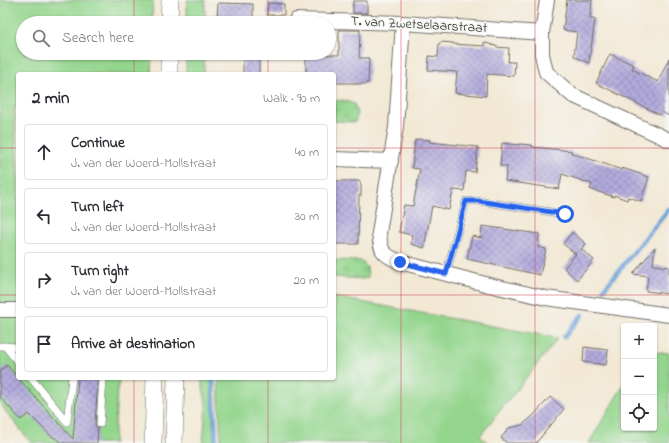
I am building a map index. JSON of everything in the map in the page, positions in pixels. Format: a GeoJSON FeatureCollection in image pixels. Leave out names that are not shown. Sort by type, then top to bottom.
{"type":"FeatureCollection","features":[{"type":"Feature","properties":{"kind":"street"},"geometry":{"type":"LineString","coordinates":[[169,16],[170,0]]}},
{"type":"Feature","properties":{"kind":"street"},"geometry":{"type":"LineString","coordinates":[[546,0],[542,33],[542,54],[546,72],[572,95],[669,140]]}},
{"type":"Feature","properties":{"kind":"street","name":"T. van Zwetselaarstraat"},"geometry":{"type":"LineString","coordinates":[[336,21],[403,23],[542,33]]}},
{"type":"Feature","properties":{"kind":"street"},"geometry":{"type":"LineString","coordinates":[[403,23],[396,127],[379,233],[381,248],[389,257],[400,262],[546,298],[669,315]]}},
{"type":"Feature","properties":{"kind":"street"},"geometry":{"type":"LineString","coordinates":[[169,60],[169,72]]}},
{"type":"Feature","properties":{"kind":"street"},"geometry":{"type":"LineString","coordinates":[[336,159],[390,161]]}},
{"type":"Feature","properties":{"kind":"street"},"geometry":{"type":"LineString","coordinates":[[0,310],[16,310]]}},
{"type":"Feature","properties":{"kind":"street"},"geometry":{"type":"LineString","coordinates":[[153,443],[155,380]]}},
{"type":"Feature","properties":{"kind":"street"},"geometry":{"type":"LineString","coordinates":[[174,443],[176,380]]}},
{"type":"Feature","properties":{"kind":"lane"},"geometry":{"type":"LineString","coordinates":[[446,274],[466,201],[478,201],[565,214]]}},
{"type":"Feature","properties":{"kind":"lane"},"geometry":{"type":"LineString","coordinates":[[2,346],[16,347]]}},
{"type":"Feature","properties":{"kind":"lane"},"geometry":{"type":"LineString","coordinates":[[2,346],[16,360]]}},
{"type":"Feature","properties":{"kind":"lane"},"geometry":{"type":"LineString","coordinates":[[33,380],[67,422],[72,380]]}},
{"type":"Feature","properties":{"kind":"lane"},"geometry":{"type":"LineString","coordinates":[[100,424],[103,380]]}},
{"type":"Feature","properties":{"kind":"green space"},"geometry":{"type":"Polygon","coordinates":[[[0,0],[153,0],[152,16],[16,16],[16,60],[152,60],[151,72],[16,72],[16,108],[14,108],[16,144],[16,380],[120,380],[117,390],[114,443],[31,443],[0,404],[0,0]]]}},
{"type":"Feature","properties":{"kind":"green space"},"geometry":{"type":"Polygon","coordinates":[[[187,0],[205,0],[205,16],[187,16],[187,0]]]}},
{"type":"Feature","properties":{"kind":"green space"},"geometry":{"type":"Polygon","coordinates":[[[186,60],[204,60],[204,72],[186,72],[186,60]]]}},
{"type":"Feature","properties":{"kind":"green space"},"geometry":{"type":"Polygon","coordinates":[[[343,100],[354,104],[357,113],[355,122],[336,121],[336,101],[343,100]]]}},
{"type":"Feature","properties":{"kind":"green space"},"geometry":{"type":"Polygon","coordinates":[[[336,260],[361,261],[367,267],[368,277],[363,279],[336,277],[336,260]]]}},
{"type":"Feature","properties":{"kind":"green space"},"geometry":{"type":"Polygon","coordinates":[[[336,297],[558,338],[480,436],[488,443],[221,443],[218,380],[336,380],[336,297]]]}},
{"type":"Feature","properties":{"kind":"green space"},"geometry":{"type":"Polygon","coordinates":[[[657,352],[669,353],[669,443],[589,443],[621,389],[621,431],[657,431],[657,352]]]}},
{"type":"Feature","properties":{"kind":"green space"},"geometry":{"type":"Polygon","coordinates":[[[201,380],[211,380],[214,443],[203,443],[206,403],[201,380]]]}},
{"type":"Feature","properties":{"kind":"building"},"geometry":{"type":"Polygon","coordinates":[[[567,0],[592,0],[590,19],[595,19],[589,63],[574,56],[577,32],[563,30],[567,0]]]}},
{"type":"Feature","properties":{"kind":"building"},"geometry":{"type":"Polygon","coordinates":[[[353,1],[367,1],[367,13],[353,13],[353,1]]]}},
{"type":"Feature","properties":{"kind":"building"},"geometry":{"type":"Polygon","coordinates":[[[218,3],[253,4],[253,16],[217,16],[218,3]]]}},
{"type":"Feature","properties":{"kind":"building"},"geometry":{"type":"Polygon","coordinates":[[[268,3],[284,4],[284,15],[267,15],[268,3]]]}},
{"type":"Feature","properties":{"kind":"building"},"geometry":{"type":"Polygon","coordinates":[[[339,30],[360,30],[359,58],[369,58],[368,83],[336,83],[336,72],[306,72],[306,60],[336,60],[336,55],[339,55],[339,30]]]}},
{"type":"Feature","properties":{"kind":"building"},"geometry":{"type":"Polygon","coordinates":[[[484,42],[496,47],[509,48],[508,62],[515,62],[514,76],[487,74],[486,96],[455,93],[457,72],[428,70],[429,56],[438,57],[439,43],[484,46],[484,42]]]}},
{"type":"Feature","properties":{"kind":"building"},"geometry":{"type":"Polygon","coordinates":[[[610,54],[634,65],[632,69],[658,82],[669,58],[669,116],[662,112],[660,115],[596,83],[610,54]]]}},
{"type":"Feature","properties":{"kind":"building"},"geometry":{"type":"Polygon","coordinates":[[[243,60],[259,60],[259,72],[243,72],[243,60]]]}},
{"type":"Feature","properties":{"kind":"building"},"geometry":{"type":"Polygon","coordinates":[[[415,140],[430,140],[429,142],[478,147],[475,172],[466,171],[464,191],[453,190],[449,210],[432,206],[424,248],[411,244],[412,235],[399,232],[404,205],[413,206],[420,169],[412,168],[415,140]]]}},
{"type":"Feature","properties":{"kind":"building"},"geometry":{"type":"Polygon","coordinates":[[[502,143],[532,145],[532,147],[572,151],[571,153],[622,170],[622,168],[649,177],[641,201],[628,197],[627,200],[614,195],[614,197],[590,189],[592,184],[562,174],[559,189],[505,181],[507,166],[500,166],[502,143]]]}},
{"type":"Feature","properties":{"kind":"building"},"geometry":{"type":"Polygon","coordinates":[[[336,181],[360,181],[361,196],[359,195],[358,244],[336,244],[336,181]]]}},
{"type":"Feature","properties":{"kind":"building"},"geometry":{"type":"Polygon","coordinates":[[[482,226],[539,234],[538,247],[546,249],[540,275],[467,259],[472,236],[481,238],[482,226]]]}},
{"type":"Feature","properties":{"kind":"building"},"geometry":{"type":"Polygon","coordinates":[[[572,232],[586,244],[581,249],[594,260],[577,280],[564,268],[576,254],[563,244],[572,232]]]}},
{"type":"Feature","properties":{"kind":"building"},"geometry":{"type":"Polygon","coordinates":[[[655,247],[653,265],[669,267],[669,294],[646,291],[648,276],[633,274],[655,247]]]}},
{"type":"Feature","properties":{"kind":"building"},"geometry":{"type":"Polygon","coordinates":[[[584,347],[608,350],[606,365],[583,362],[584,347]]]}},
{"type":"Feature","properties":{"kind":"building"},"geometry":{"type":"Polygon","coordinates":[[[7,365],[16,376],[16,380],[20,380],[73,439],[78,380],[98,380],[95,424],[98,428],[97,443],[63,443],[50,435],[29,414],[21,420],[0,397],[0,371],[7,365]]]}},
{"type":"Feature","properties":{"kind":"building"},"geometry":{"type":"Polygon","coordinates":[[[550,397],[564,409],[536,443],[507,443],[501,438],[509,428],[522,425],[533,416],[550,397]]]}},
{"type":"Feature","properties":{"kind":"waterway"},"geometry":{"type":"LineString","coordinates":[[604,289],[669,209]]}},
{"type":"Feature","properties":{"kind":"waterway"},"geometry":{"type":"LineString","coordinates":[[564,337],[582,315]]}},
{"type":"Feature","properties":{"kind":"waterway"},"geometry":{"type":"LineString","coordinates":[[213,380],[216,443]]}},
{"type":"Feature","properties":{"kind":"route"},"geometry":{"type":"LineString","coordinates":[[400,262],[446,274],[466,201],[478,201],[565,214]]}}]}
